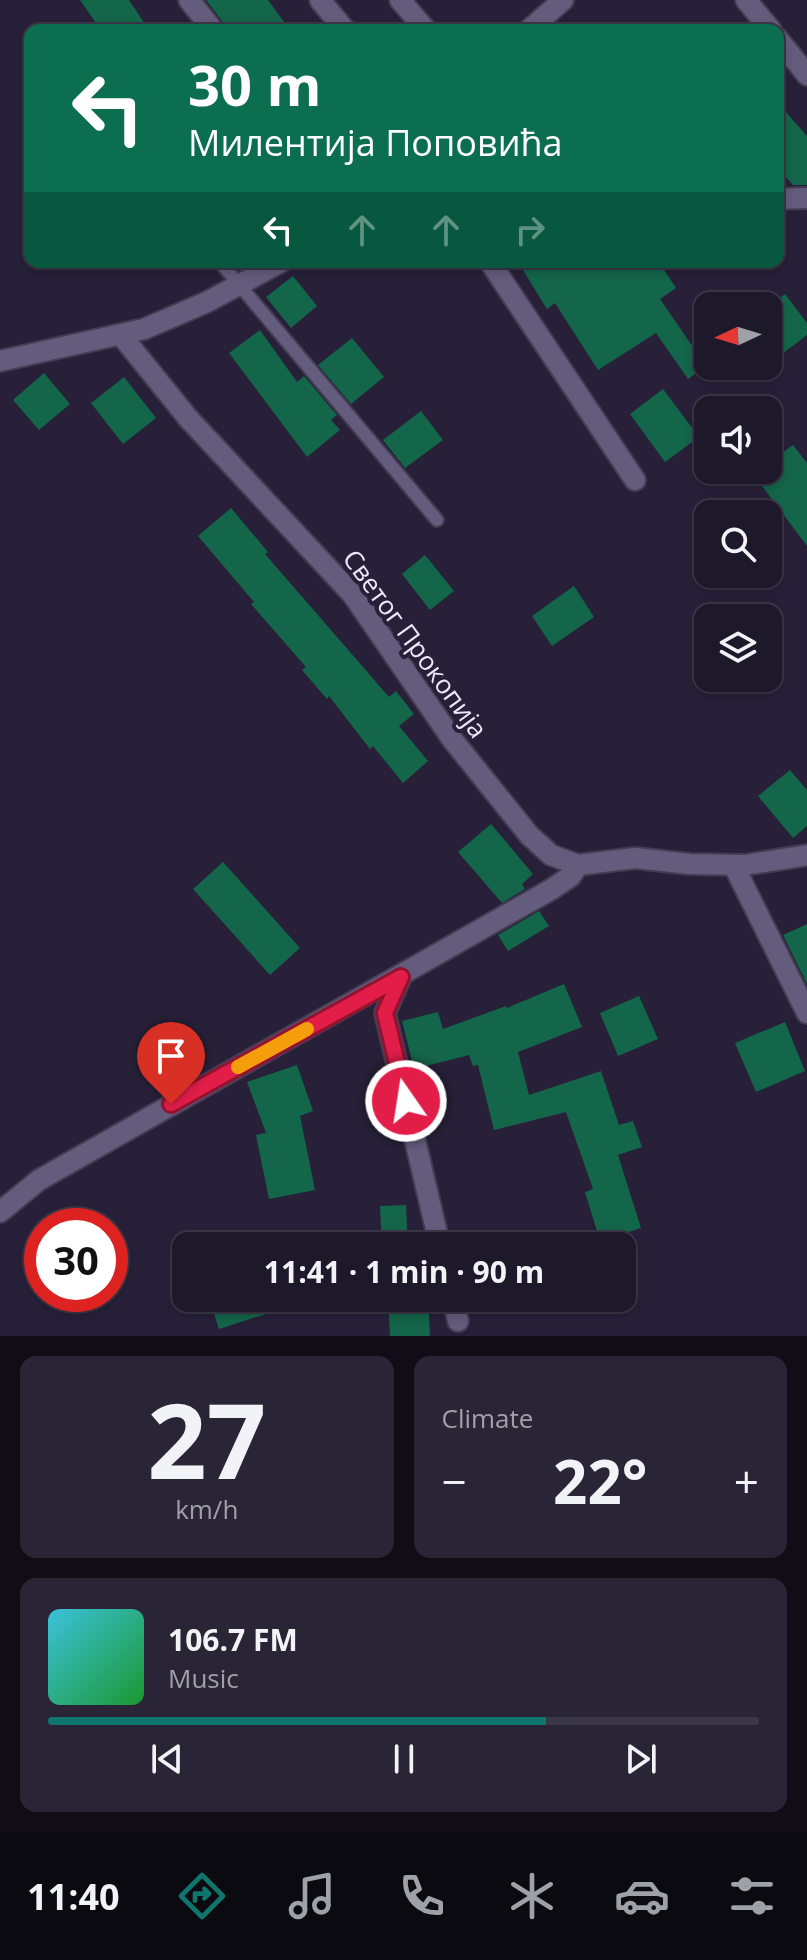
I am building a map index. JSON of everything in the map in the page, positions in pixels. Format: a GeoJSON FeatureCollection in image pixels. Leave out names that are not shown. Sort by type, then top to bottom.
{"type":"FeatureCollection","features":[{"type":"Feature","properties":{"kind":"street"},"geometry":{"type":"LineString","coordinates":[[189,0],[208,24]]}},
{"type":"Feature","properties":{"kind":"street"},"geometry":{"type":"LineString","coordinates":[[320,0],[340,24]]}},
{"type":"Feature","properties":{"kind":"street"},"geometry":{"type":"LineString","coordinates":[[400,0],[421,24]]}},
{"type":"Feature","properties":{"kind":"street"},"geometry":{"type":"LineString","coordinates":[[536,24],[563,0]]}},
{"type":"Feature","properties":{"kind":"street"},"geometry":{"type":"LineString","coordinates":[[746,0],[766,24]]}},
{"type":"Feature","properties":{"kind":"street"},"geometry":{"type":"LineString","coordinates":[[784,46],[807,75]]}},
{"type":"Feature","properties":{"kind":"street"},"geometry":{"type":"LineString","coordinates":[[784,199],[807,198]]}},
{"type":"Feature","properties":{"kind":"street"},"geometry":{"type":"LineString","coordinates":[[0,361],[121,335],[161,322],[270,268]]}},
{"type":"Feature","properties":{"kind":"street"},"geometry":{"type":"LineString","coordinates":[[494,268],[635,480]]}},
{"type":"Feature","properties":{"kind":"street","name":"Светог Прокопија"},"geometry":{"type":"LineString","coordinates":[[121,335],[188,418],[353,595],[452,739],[529,835],[551,855],[578,865]]}},
{"type":"Feature","properties":{"kind":"street"},"geometry":{"type":"LineString","coordinates":[[0,1212],[39,1180],[401,977],[562,882],[576,871],[578,865],[635,858],[734,866],[764,864],[807,855]]}},
{"type":"Feature","properties":{"kind":"street"},"geometry":{"type":"LineString","coordinates":[[734,866],[807,1013]]}},
{"type":"Feature","properties":{"kind":"street"},"geometry":{"type":"LineString","coordinates":[[401,977],[385,1013],[437,1232]]}},
{"type":"Feature","properties":{"kind":"lane"},"geometry":{"type":"LineString","coordinates":[[224,268],[437,520]]}},
{"type":"Feature","properties":{"kind":"building"},"geometry":{"type":"Polygon","coordinates":[[[80,0],[129,0],[145,24],[97,24],[80,0]]]}},
{"type":"Feature","properties":{"kind":"building"},"geometry":{"type":"Polygon","coordinates":[[[206,0],[268,0],[286,24],[224,24],[206,0]]]}},
{"type":"Feature","properties":{"kind":"building"},"geometry":{"type":"Polygon","coordinates":[[[784,110],[807,136],[807,185],[793,185],[784,175],[784,110]]]}},
{"type":"Feature","properties":{"kind":"building"},"geometry":{"type":"Polygon","coordinates":[[[522,268],[663,268],[676,288],[660,299],[694,349],[694,375],[688,379],[656,333],[598,370],[555,303],[547,309],[522,268]]]}},
{"type":"Feature","properties":{"kind":"building"},"geometry":{"type":"Polygon","coordinates":[[[293,276],[317,306],[291,328],[266,297],[293,276]]]}},
{"type":"Feature","properties":{"kind":"building"},"geometry":{"type":"Polygon","coordinates":[[[785,294],[807,323],[807,335],[782,354],[782,296],[785,294]]]}},
{"type":"Feature","properties":{"kind":"building"},"geometry":{"type":"Polygon","coordinates":[[[260,330],[297,382],[304,376],[337,415],[331,420],[340,430],[307,457],[229,353],[260,330]]]}},
{"type":"Feature","properties":{"kind":"building"},"geometry":{"type":"Polygon","coordinates":[[[352,338],[384,377],[351,404],[318,365],[352,338]]]}},
{"type":"Feature","properties":{"kind":"building"},"geometry":{"type":"Polygon","coordinates":[[[44,373],[70,404],[39,430],[13,400],[44,373]]]}},
{"type":"Feature","properties":{"kind":"building"},"geometry":{"type":"Polygon","coordinates":[[[124,377],[156,418],[123,444],[91,403],[124,377]]]}},
{"type":"Feature","properties":{"kind":"building"},"geometry":{"type":"Polygon","coordinates":[[[663,389],[694,430],[694,441],[665,462],[630,414],[663,389]]]}},
{"type":"Feature","properties":{"kind":"building"},"geometry":{"type":"Polygon","coordinates":[[[421,411],[443,440],[405,468],[383,440],[421,411]]]}},
{"type":"Feature","properties":{"kind":"building"},"geometry":{"type":"Polygon","coordinates":[[[793,445],[807,463],[807,546],[782,513],[782,500],[772,500],[760,484],[782,484],[782,453],[793,445]]]}},
{"type":"Feature","properties":{"kind":"building"},"geometry":{"type":"Polygon","coordinates":[[[231,508],[268,552],[265,554],[389,697],[396,691],[414,714],[399,726],[428,761],[403,783],[373,746],[370,749],[329,696],[327,699],[302,670],[306,667],[198,536],[231,508]]]}},
{"type":"Feature","properties":{"kind":"building"},"geometry":{"type":"Polygon","coordinates":[[[425,555],[454,591],[430,610],[402,574],[425,555]]]}},
{"type":"Feature","properties":{"kind":"building"},"geometry":{"type":"Polygon","coordinates":[[[574,586],[594,617],[552,646],[532,616],[574,586]]]}},
{"type":"Feature","properties":{"kind":"building"},"geometry":{"type":"Polygon","coordinates":[[[790,770],[807,790],[807,826],[793,838],[758,796],[790,770]]]}},
{"type":"Feature","properties":{"kind":"building"},"geometry":{"type":"Polygon","coordinates":[[[491,824],[533,874],[522,884],[525,889],[502,903],[458,852],[491,824]]]}},
{"type":"Feature","properties":{"kind":"building"},"geometry":{"type":"Polygon","coordinates":[[[223,862],[300,948],[270,975],[193,889],[223,862]]]}},
{"type":"Feature","properties":{"kind":"building"},"geometry":{"type":"Polygon","coordinates":[[[539,911],[549,926],[508,951],[498,935],[539,911]]]}},
{"type":"Feature","properties":{"kind":"building"},"geometry":{"type":"Polygon","coordinates":[[[807,924],[807,984],[783,935],[807,924]]]}},
{"type":"Feature","properties":{"kind":"building"},"geometry":{"type":"Polygon","coordinates":[[[564,984],[582,1027],[518,1052],[529,1095],[601,1071],[619,1125],[633,1121],[642,1147],[618,1155],[641,1228],[628,1232],[597,1232],[585,1192],[593,1189],[566,1112],[494,1130],[478,1065],[473,1066],[469,1055],[414,1069],[402,1021],[438,1012],[443,1029],[507,1008],[564,984]]]}},
{"type":"Feature","properties":{"kind":"building"},"geometry":{"type":"Polygon","coordinates":[[[639,996],[658,1039],[618,1056],[600,1013],[639,996]]]}},
{"type":"Feature","properties":{"kind":"building"},"geometry":{"type":"Polygon","coordinates":[[[785,1022],[805,1071],[756,1092],[735,1043],[785,1022]]]}},
{"type":"Feature","properties":{"kind":"building"},"geometry":{"type":"Polygon","coordinates":[[[297,1065],[313,1111],[300,1116],[315,1190],[269,1199],[256,1135],[266,1133],[247,1082],[297,1065]]]}},
{"type":"Feature","properties":{"kind":"building"},"geometry":{"type":"Polygon","coordinates":[[[406,1205],[407,1232],[381,1232],[380,1206],[406,1205]]]}},
{"type":"Feature","properties":{"kind":"building"},"geometry":{"type":"Polygon","coordinates":[[[214,1312],[272,1312],[219,1329],[214,1312]]]}},
{"type":"Feature","properties":{"kind":"building"},"geometry":{"type":"Polygon","coordinates":[[[389,1312],[429,1312],[430,1336],[390,1336],[389,1312]]]}},
{"type":"Feature","properties":{"kind":"slow traffic"},"geometry":{"type":"LineString","coordinates":[[238,1067],[307,1029]]}},
{"type":"Feature","properties":{"kind":"route"},"geometry":{"type":"LineString","coordinates":[[171,1104],[401,977],[385,1013],[406,1101]]}}]}
